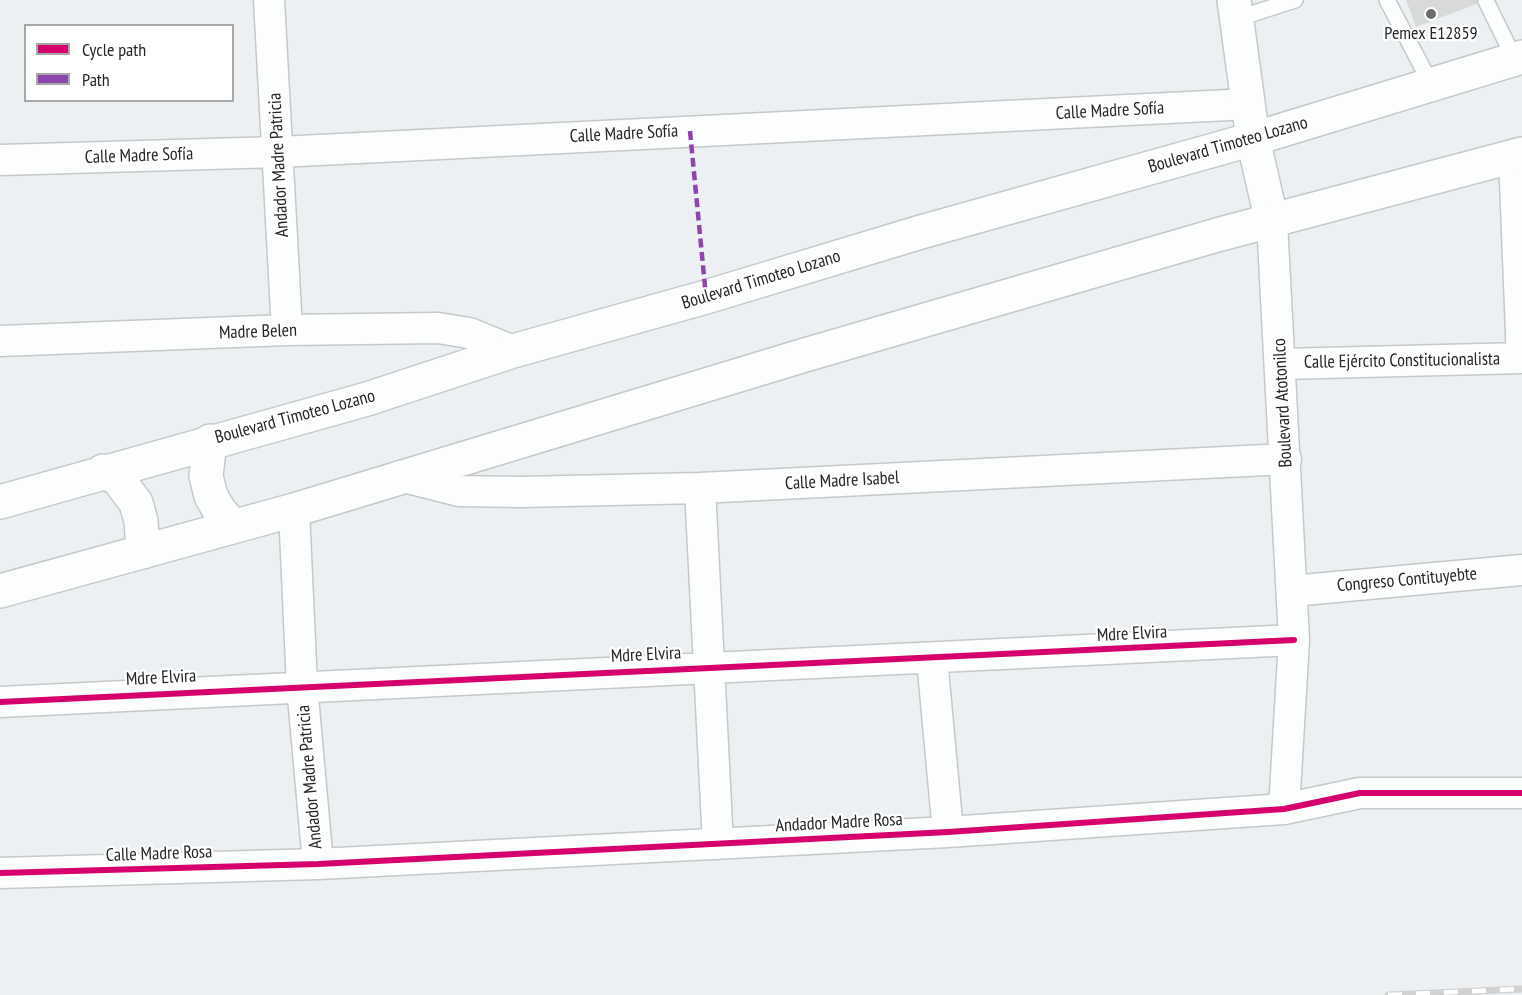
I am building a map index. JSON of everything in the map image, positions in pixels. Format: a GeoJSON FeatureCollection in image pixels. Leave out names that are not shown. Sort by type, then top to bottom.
{"type":"FeatureCollection","features":[{"type":"Feature","properties":{"kind":"main road","name":"Boulevard Atotonilco"},"geometry":{"type":"LineString","coordinates":[[1235,9],[1253,139],[1272,222]]}},
{"type":"Feature","properties":{"kind":"main road","name":"Boulevard Timoteo Lozano"},"geometry":{"type":"LineString","coordinates":[[0,502],[103,471],[366,399],[513,351],[695,300],[921,232],[1253,139],[1518,58]]}},
{"type":"Feature","properties":{"kind":"main road"},"geometry":{"type":"LineString","coordinates":[[0,591],[294,510],[400,476],[1217,235],[1518,156]]}},
{"type":"Feature","properties":{"kind":"main road"},"geometry":{"type":"LineString","coordinates":[[210,441],[206,476],[211,496],[219,510],[233,526]]}},
{"type":"Feature","properties":{"kind":"main road"},"geometry":{"type":"LineString","coordinates":[[103,471],[118,479],[136,503],[141,522],[143,552]]}},
{"type":"Feature","properties":{"kind":"street","name":"Andador Madre Patricia"},"geometry":{"type":"LineString","coordinates":[[269,0],[287,330]]}},
{"type":"Feature","properties":{"kind":"street","name":"Calle Madre Sofía"},"geometry":{"type":"LineString","coordinates":[[0,160],[279,152],[1249,104]]}},
{"type":"Feature","properties":{"kind":"street"},"geometry":{"type":"LineString","coordinates":[[1518,156],[1522,358]]}},
{"type":"Feature","properties":{"kind":"street","name":"Boulevard Atotonilco"},"geometry":{"type":"LineString","coordinates":[[1272,222],[1294,640],[1284,809]]}},
{"type":"Feature","properties":{"kind":"street","name":"Madre Belen"},"geometry":{"type":"LineString","coordinates":[[0,341],[287,330],[438,328],[469,333],[513,351]]}},
{"type":"Feature","properties":{"kind":"street","name":"Calle Ejército Constitucionalista"},"geometry":{"type":"LineString","coordinates":[[1281,364],[1522,358]]}},
{"type":"Feature","properties":{"kind":"street","name":"Calle Madre Isabel"},"geometry":{"type":"LineString","coordinates":[[400,476],[459,491],[700,488],[1286,459]]}},
{"type":"Feature","properties":{"kind":"street"},"geometry":{"type":"LineString","coordinates":[[700,488],[718,844]]}},
{"type":"Feature","properties":{"kind":"street","name":"Andador Madre Patricia"},"geometry":{"type":"LineString","coordinates":[[294,510],[302,686],[318,864]]}},
{"type":"Feature","properties":{"kind":"street","name":"Congreso Contituyebte"},"geometry":{"type":"LineString","coordinates":[[1292,591],[1382,580],[1522,570]]}},
{"type":"Feature","properties":{"kind":"street","name":"Mdre Elvira"},"geometry":{"type":"LineString","coordinates":[[0,702],[1294,640]]}},
{"type":"Feature","properties":{"kind":"street"},"geometry":{"type":"LineString","coordinates":[[932,659],[948,832]]}},
{"type":"Feature","properties":{"kind":"street","name":"Andador Madre Rosa"},"geometry":{"type":"LineString","coordinates":[[318,864],[948,832],[1284,809],[1360,794],[1522,793]]}},
{"type":"Feature","properties":{"kind":"street","name":"Calle Madre Rosa"},"geometry":{"type":"LineString","coordinates":[[0,873],[318,864]]}},
{"type":"Feature","properties":{"kind":"lane"},"geometry":{"type":"LineString","coordinates":[[1235,9],[1295,0]]}},
{"type":"Feature","properties":{"kind":"lane"},"geometry":{"type":"LineString","coordinates":[[1387,0],[1431,84]]}},
{"type":"Feature","properties":{"kind":"lane"},"geometry":{"type":"LineString","coordinates":[[1486,1],[1518,58]]}},
{"type":"Feature","properties":{"kind":"building","name":"Pemex E12859"},"geometry":{"type":"Polygon","coordinates":[[[1406,0],[1487,0],[1416,27],[1406,0]]]}},
{"type":"Feature","properties":{"kind":"railway"},"geometry":{"type":"LineString","coordinates":[[1388,995],[1522,989]]}},
{"type":"Feature","properties":{"kind":"marked path"},"geometry":{"type":"LineString","coordinates":[[690,131],[706,297]]}},
{"type":"Feature","properties":{"kind":"cycle path"},"geometry":{"type":"LineString","coordinates":[[0,702],[1294,640]]}},
{"type":"Feature","properties":{"kind":"cycle path"},"geometry":{"type":"LineString","coordinates":[[0,873],[318,864],[948,832],[1284,809],[1360,793],[1522,793]]}},
{"type":"Feature","properties":{"kind":"place","name":"Pemex E12859"},"geometry":{"type":"Point","coordinates":[1431,14]}}]}
